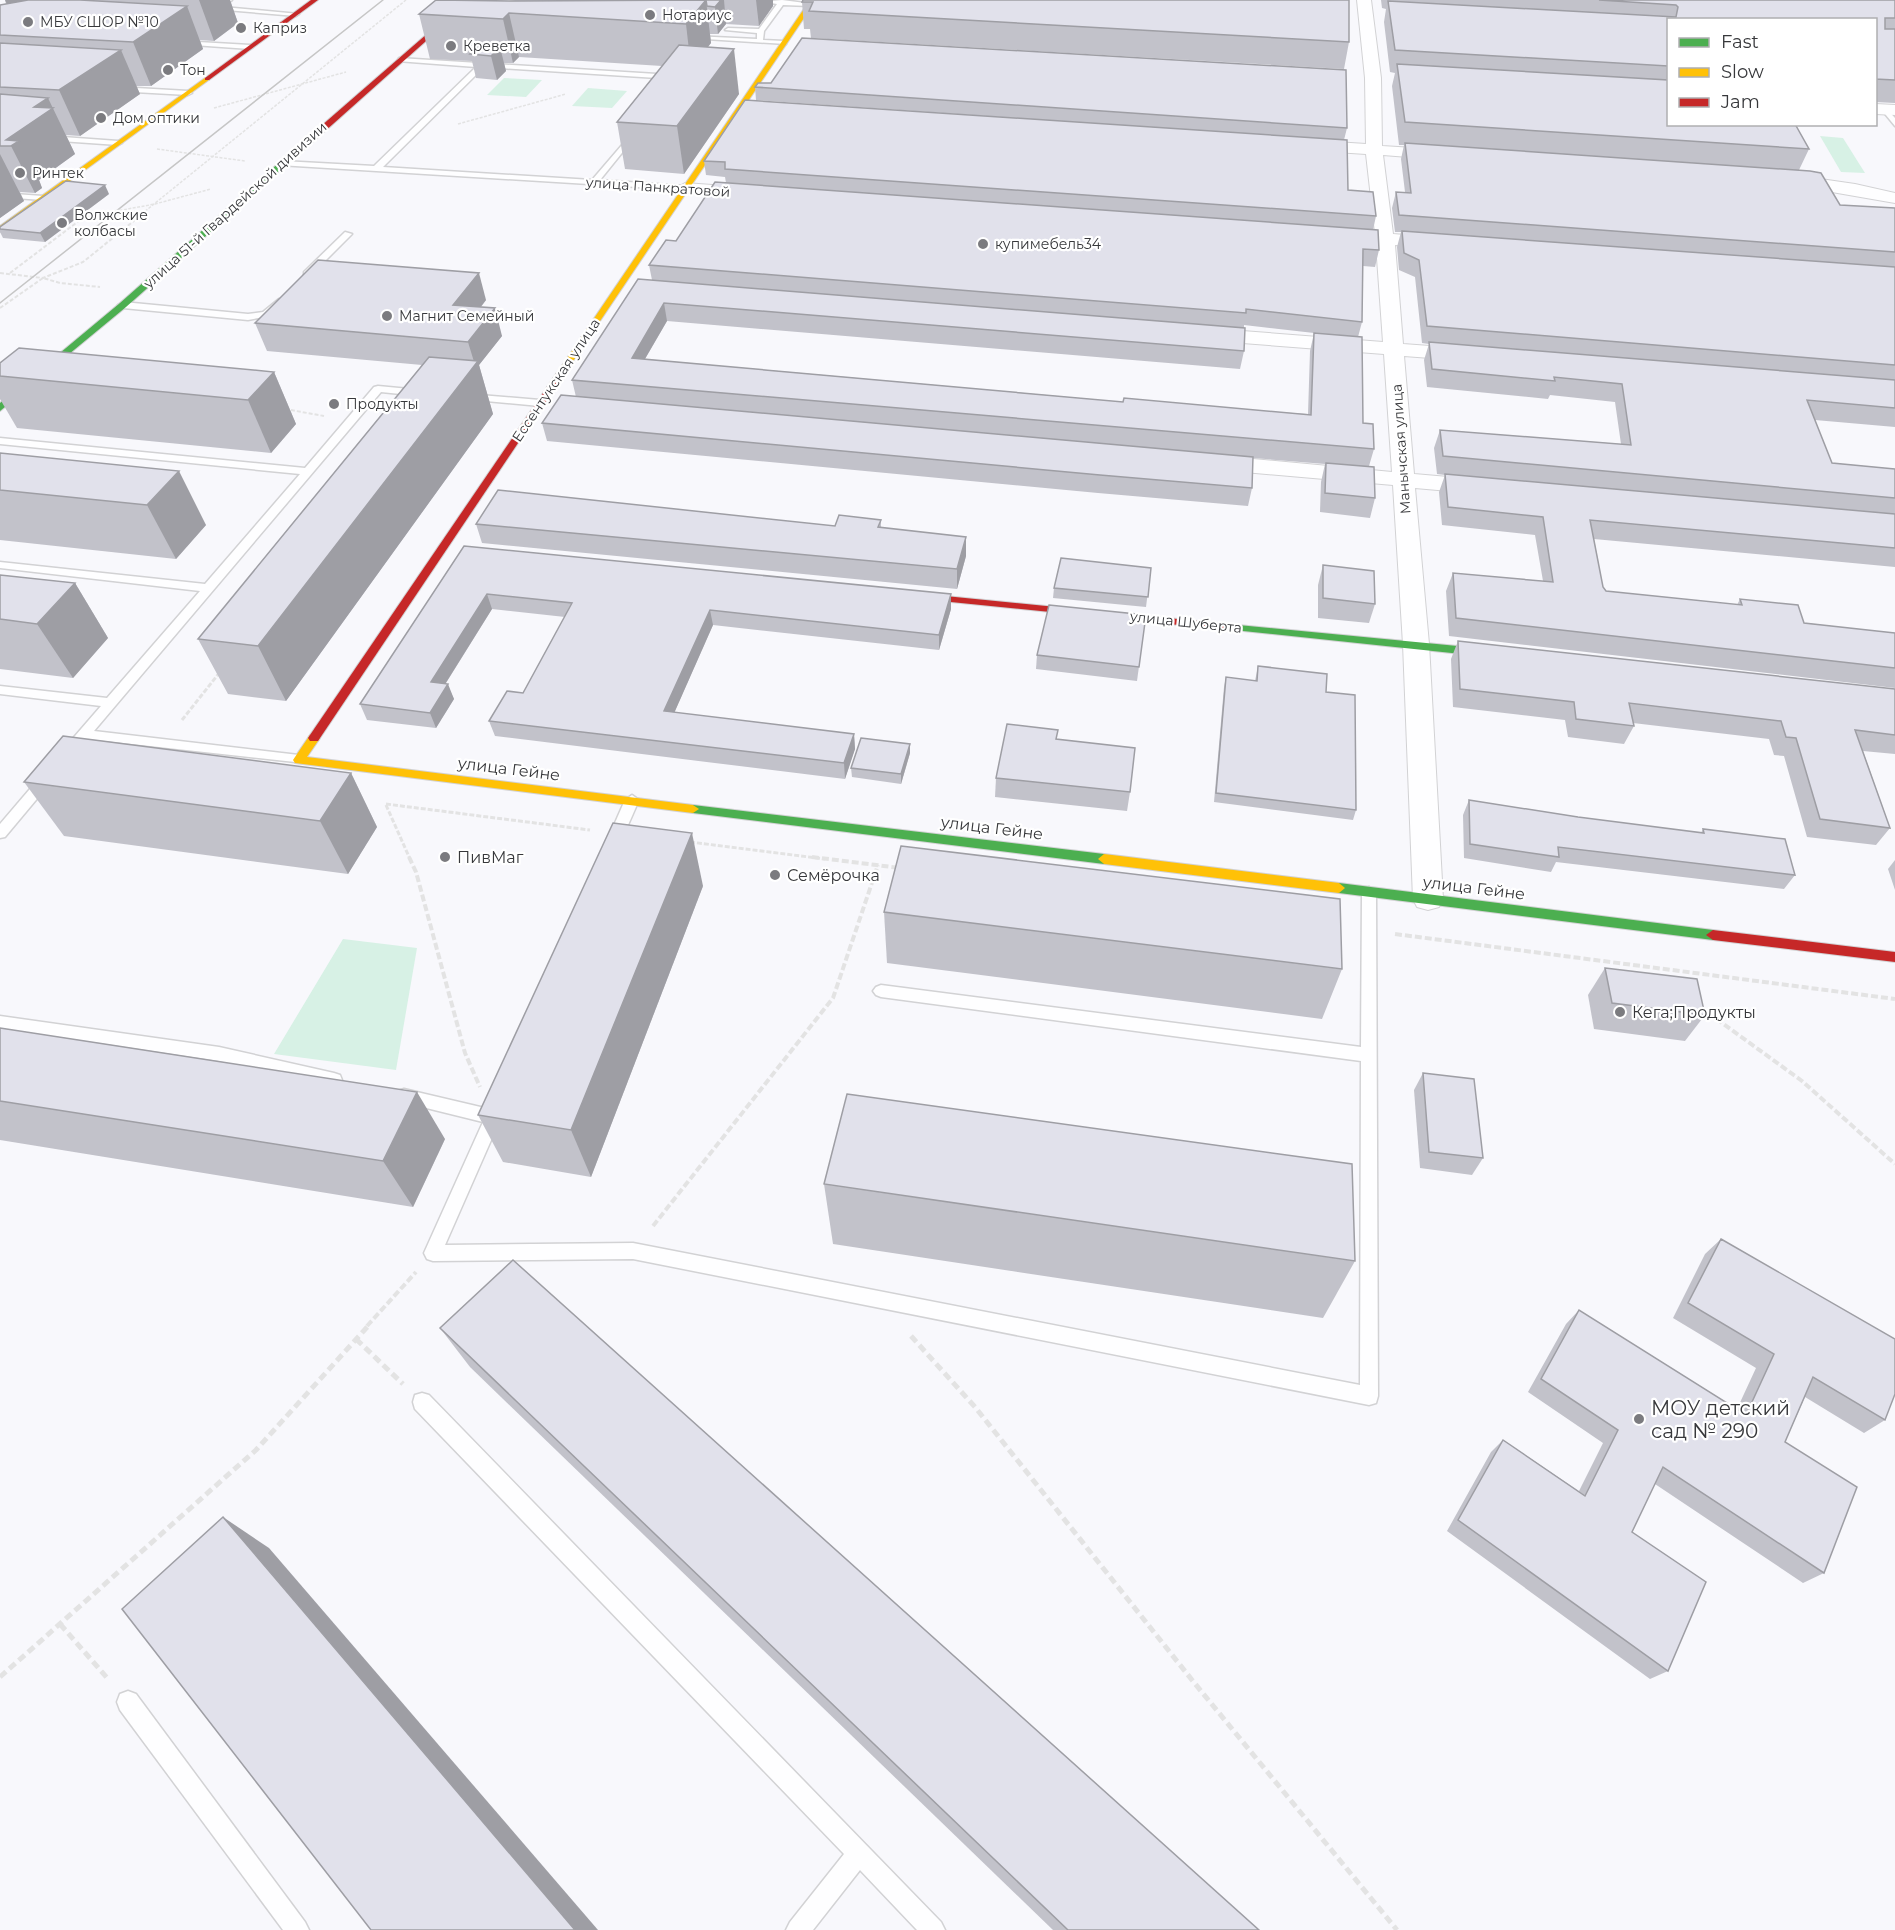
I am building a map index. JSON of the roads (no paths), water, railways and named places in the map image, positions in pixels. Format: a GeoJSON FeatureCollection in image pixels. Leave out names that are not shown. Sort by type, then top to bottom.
{"type":"FeatureCollection","features":[{"type":"Feature","properties":{"kind":"street"},"geometry":{"type":"LineString","coordinates":[[0,230],[315,0]]}},
{"type":"Feature","properties":{"kind":"street","name":"улица 51-й Гвардейской дивизии"},"geometry":{"type":"LineString","coordinates":[[0,408],[123,305],[399,60],[450,22],[470,0]]}},
{"type":"Feature","properties":{"kind":"street","name":"Ессентукская улица"},"geometry":{"type":"LineString","coordinates":[[299,760],[811,2]]}},
{"type":"Feature","properties":{"kind":"street","name":"Манычская улица"},"geometry":{"type":"LineString","coordinates":[[1364,10],[1373,78],[1374,150],[1385,239],[1416,644],[1428,899]]}},
{"type":"Feature","properties":{"kind":"street"},"geometry":{"type":"LineString","coordinates":[[784,43],[808,44]]}},
{"type":"Feature","properties":{"kind":"street"},"geometry":{"type":"LineString","coordinates":[[741,106],[765,108]]}},
{"type":"Feature","properties":{"kind":"street"},"geometry":{"type":"LineString","coordinates":[[1291,144],[1468,157]]}},
{"type":"Feature","properties":{"kind":"street"},"geometry":{"type":"LineString","coordinates":[[1768,178],[1813,182],[1895,198]]}},
{"type":"Feature","properties":{"kind":"street","name":"улица Панкратовой"},"geometry":{"type":"LineString","coordinates":[[685,189],[768,195]]}},
{"type":"Feature","properties":{"kind":"street"},"geometry":{"type":"LineString","coordinates":[[1314,234],[1456,244]]}},
{"type":"Feature","properties":{"kind":"street"},"geometry":{"type":"LineString","coordinates":[[619,287],[643,289]]}},
{"type":"Feature","properties":{"kind":"street"},"geometry":{"type":"LineString","coordinates":[[1179,332],[1489,357]]}},
{"type":"Feature","properties":{"kind":"street"},"geometry":{"type":"LineString","coordinates":[[540,403],[564,405]]}},
{"type":"Feature","properties":{"kind":"street"},"geometry":{"type":"LineString","coordinates":[[1190,461],[1509,489]]}},
{"type":"Feature","properties":{"kind":"street"},"geometry":{"type":"LineString","coordinates":[[441,549],[464,552]]}},
{"type":"Feature","properties":{"kind":"street","name":"улица Шуберта"},"geometry":{"type":"LineString","coordinates":[[892,593],[1509,655]]}},
{"type":"Feature","properties":{"kind":"street","name":"улица Гейне"},"geometry":{"type":"LineString","coordinates":[[299,760],[1895,957]]}},
{"type":"Feature","properties":{"kind":"lane"},"geometry":{"type":"LineString","coordinates":[[216,8],[229,0]]}},
{"type":"Feature","properties":{"kind":"lane"},"geometry":{"type":"LineString","coordinates":[[770,2],[811,2]]}},
{"type":"Feature","properties":{"kind":"lane"},"geometry":{"type":"LineString","coordinates":[[759,42],[761,31],[782,3]]}},
{"type":"Feature","properties":{"kind":"lane"},"geometry":{"type":"LineString","coordinates":[[205,9],[296,14]]}},
{"type":"Feature","properties":{"kind":"lane"},"geometry":{"type":"LineString","coordinates":[[724,30],[761,31]]}},
{"type":"Feature","properties":{"kind":"lane"},"geometry":{"type":"LineString","coordinates":[[688,38],[784,43]]}},
{"type":"Feature","properties":{"kind":"lane"},"geometry":{"type":"LineString","coordinates":[[172,43],[250,47]]}},
{"type":"Feature","properties":{"kind":"lane"},"geometry":{"type":"LineString","coordinates":[[399,60],[679,77],[672,86]]}},
{"type":"Feature","properties":{"kind":"lane"},"geometry":{"type":"LineString","coordinates":[[377,168],[482,65]]}},
{"type":"Feature","properties":{"kind":"lane"},"geometry":{"type":"LineString","coordinates":[[112,88],[188,93]]}},
{"type":"Feature","properties":{"kind":"lane"},"geometry":{"type":"LineString","coordinates":[[1885,109],[1895,124]]}},
{"type":"Feature","properties":{"kind":"lane"},"geometry":{"type":"LineString","coordinates":[[594,182],[636,130]]}},
{"type":"Feature","properties":{"kind":"lane"},"geometry":{"type":"LineString","coordinates":[[44,137],[116,145]]}},
{"type":"Feature","properties":{"kind":"lane","name":"улица Панкратовой"},"geometry":{"type":"LineString","coordinates":[[281,164],[377,168],[685,189]]}},
{"type":"Feature","properties":{"kind":"lane"},"geometry":{"type":"LineString","coordinates":[[0,195],[43,198]]}},
{"type":"Feature","properties":{"kind":"lane"},"geometry":{"type":"LineString","coordinates":[[299,282],[348,234]]}},
{"type":"Feature","properties":{"kind":"lane"},"geometry":{"type":"LineString","coordinates":[[123,305],[248,317],[266,314],[282,298]]}},
{"type":"Feature","properties":{"kind":"lane"},"geometry":{"type":"LineString","coordinates":[[0,833],[378,389],[436,394]]}},
{"type":"Feature","properties":{"kind":"lane"},"geometry":{"type":"LineString","coordinates":[[459,396],[540,403]]}},
{"type":"Feature","properties":{"kind":"lane"},"geometry":{"type":"LineString","coordinates":[[0,441],[309,472]]}},
{"type":"Feature","properties":{"kind":"lane"},"geometry":{"type":"LineString","coordinates":[[0,565],[209,588]]}},
{"type":"Feature","properties":{"kind":"lane"},"geometry":{"type":"LineString","coordinates":[[0,690],[110,703]]}},
{"type":"Feature","properties":{"kind":"lane","name":"улица Гейне"},"geometry":{"type":"LineString","coordinates":[[84,734],[299,760]]}},
{"type":"Feature","properties":{"kind":"lane"},"geometry":{"type":"LineString","coordinates":[[608,855],[632,800]]}},
{"type":"Feature","properties":{"kind":"lane"},"geometry":{"type":"LineString","coordinates":[[503,1095],[434,1253],[633,1251],[1369,1396],[1369,892]]}},
{"type":"Feature","properties":{"kind":"lane"},"geometry":{"type":"LineString","coordinates":[[881,990],[1369,1055]]}},
{"type":"Feature","properties":{"kind":"lane"},"geometry":{"type":"LineString","coordinates":[[0,1022],[219,1054],[345,1083]]}},
{"type":"Feature","properties":{"kind":"lane"},"geometry":{"type":"LineString","coordinates":[[390,1093],[493,1117]]}},
{"type":"Feature","properties":{"kind":"lane"},"geometry":{"type":"LineString","coordinates":[[422,1402],[933,1930]]}},
{"type":"Feature","properties":{"kind":"lane"},"geometry":{"type":"LineString","coordinates":[[128,1702],[297,1930]]}},
{"type":"Feature","properties":{"kind":"lane"},"geometry":{"type":"LineString","coordinates":[[798,1930],[859,1853]]}},
{"type":"Feature","properties":{"kind":"tram line"},"geometry":{"type":"LineString","coordinates":[[0,303],[383,0]]}},
{"type":"Feature","properties":{"kind":"place","name":"Нотариус"},"geometry":{"type":"Point","coordinates":[650,15]}},
{"type":"Feature","properties":{"kind":"place","name":"МБУ СШОР №10"},"geometry":{"type":"Point","coordinates":[28,22]}},
{"type":"Feature","properties":{"kind":"place","name":"Каприз"},"geometry":{"type":"Point","coordinates":[241,28]}},
{"type":"Feature","properties":{"kind":"place","name":"Креветка"},"geometry":{"type":"Point","coordinates":[451,46]}},
{"type":"Feature","properties":{"kind":"place","name":"Тон"},"geometry":{"type":"Point","coordinates":[168,70]}},
{"type":"Feature","properties":{"kind":"place","name":"Дом оптики"},"geometry":{"type":"Point","coordinates":[101,118]}},
{"type":"Feature","properties":{"kind":"place","name":"Ринтек"},"geometry":{"type":"Point","coordinates":[20,173]}},
{"type":"Feature","properties":{"kind":"place","name":"Волжские колбасы"},"geometry":{"type":"Point","coordinates":[62,223]}},
{"type":"Feature","properties":{"kind":"place","name":"купимебель34"},"geometry":{"type":"Point","coordinates":[983,244]}},
{"type":"Feature","properties":{"kind":"place","name":"Магнит Семейный"},"geometry":{"type":"Point","coordinates":[387,316]}},
{"type":"Feature","properties":{"kind":"place","name":"Продукты"},"geometry":{"type":"Point","coordinates":[334,404]}},
{"type":"Feature","properties":{"kind":"place","name":"ПивМаг"},"geometry":{"type":"Point","coordinates":[445,857]}},
{"type":"Feature","properties":{"kind":"place","name":"Семёрочка"},"geometry":{"type":"Point","coordinates":[775,875]}},
{"type":"Feature","properties":{"kind":"place","name":"Кега;Продукты"},"geometry":{"type":"Point","coordinates":[1620,1012]}},
{"type":"Feature","properties":{"kind":"place","name":"МОУ детский сад № 290"},"geometry":{"type":"Point","coordinates":[1639,1419]}}]}
